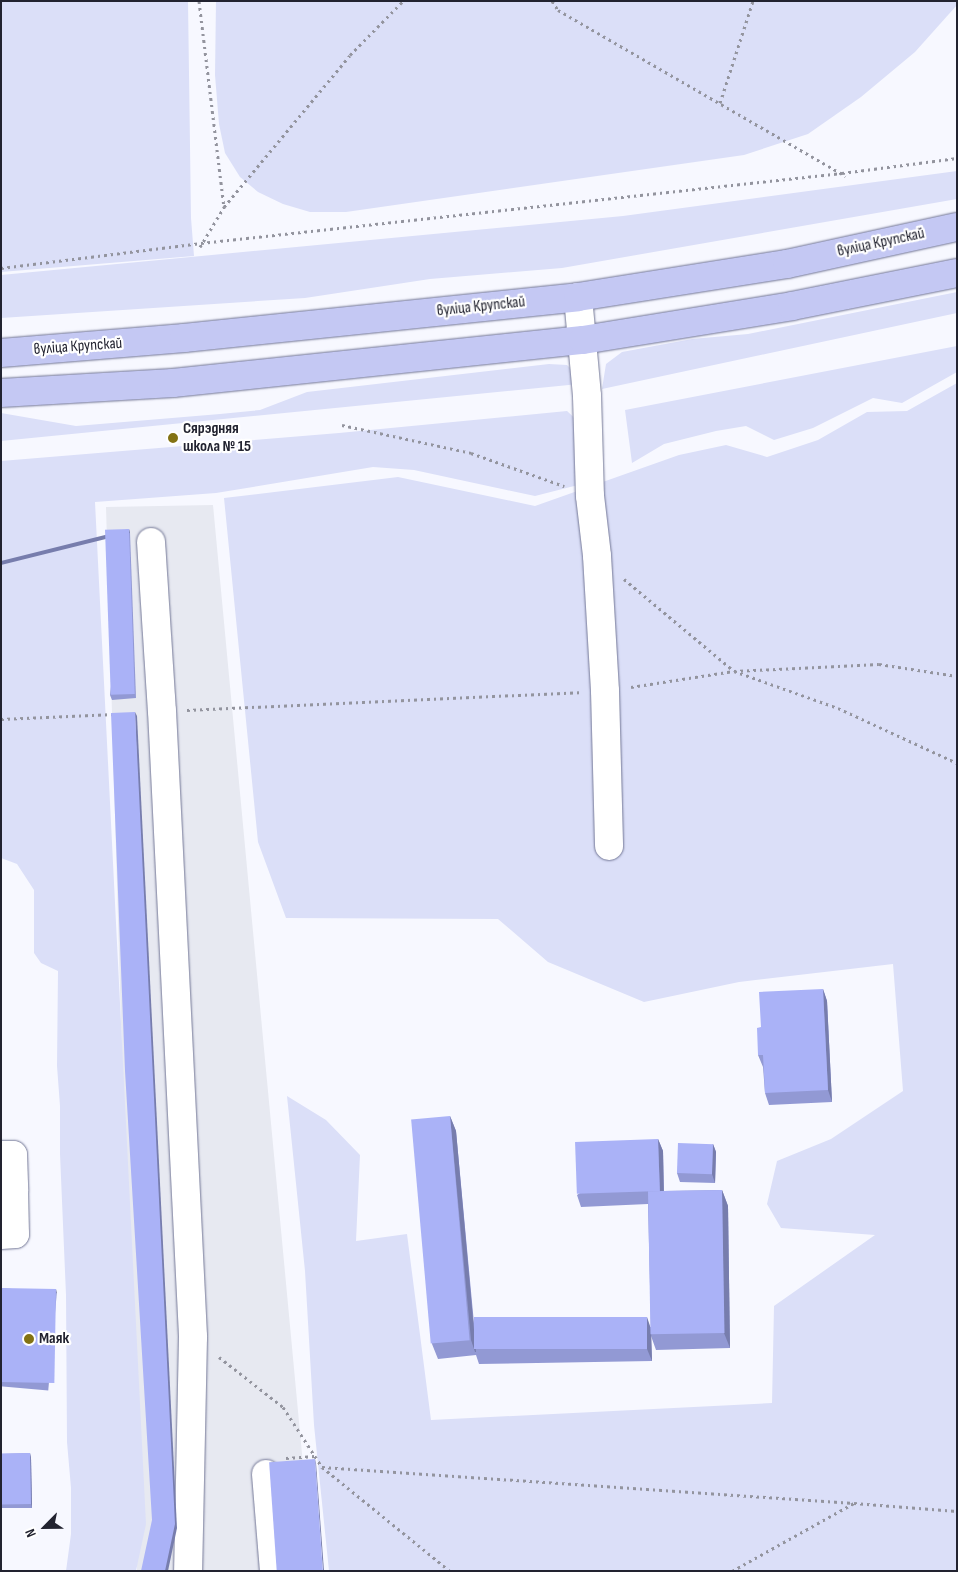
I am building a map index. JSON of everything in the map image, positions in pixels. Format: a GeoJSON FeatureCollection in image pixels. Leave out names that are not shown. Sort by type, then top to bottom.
{"type":"FeatureCollection","features":[{"type":"Feature","properties":{"kind":"main road","name":"вуліца Крупскай"},"geometry":{"type":"LineString","coordinates":[[1,352],[184,338],[578,297],[787,264],[957,227]]}},
{"type":"Feature","properties":{"kind":"main road"},"geometry":{"type":"LineString","coordinates":[[1,393],[173,383],[583,340],[792,306],[957,273]]}},
{"type":"Feature","properties":{"kind":"lane"},"geometry":{"type":"LineString","coordinates":[[578,297],[583,340],[590,496],[597,556],[605,691],[609,846]]}},
{"type":"Feature","properties":{"kind":"lane"},"geometry":{"type":"LineString","coordinates":[[150,542],[162,711],[193,1337],[188,1571]]}},
{"type":"Feature","properties":{"kind":"lane"},"geometry":{"type":"LineString","coordinates":[[1,1155],[13,1155],[6,1208]]}},
{"type":"Feature","properties":{"kind":"lane"},"geometry":{"type":"LineString","coordinates":[[266,1474],[274,1571]]}},
{"type":"Feature","properties":{"kind":"path"},"geometry":{"type":"LineString","coordinates":[[199,1],[224,207]]}},
{"type":"Feature","properties":{"kind":"path"},"geometry":{"type":"LineString","coordinates":[[201,245],[224,207],[350,55],[403,1]]}},
{"type":"Feature","properties":{"kind":"path"},"geometry":{"type":"LineString","coordinates":[[552,1],[558,10],[846,176]]}},
{"type":"Feature","properties":{"kind":"path"},"geometry":{"type":"LineString","coordinates":[[720,103],[752,1]]}},
{"type":"Feature","properties":{"kind":"path"},"geometry":{"type":"LineString","coordinates":[[1,268],[842,173],[957,158]]}},
{"type":"Feature","properties":{"kind":"path"},"geometry":{"type":"LineString","coordinates":[[342,425],[471,453],[590,496]]}},
{"type":"Feature","properties":{"kind":"path"},"geometry":{"type":"LineString","coordinates":[[597,556],[734,671],[838,708],[957,763]]}},
{"type":"Feature","properties":{"kind":"path"},"geometry":{"type":"LineString","coordinates":[[162,711],[605,691],[734,671],[879,664],[957,676]]}},
{"type":"Feature","properties":{"kind":"path"},"geometry":{"type":"LineString","coordinates":[[1,719],[122,713]]}},
{"type":"Feature","properties":{"kind":"path"},"geometry":{"type":"LineString","coordinates":[[193,1337],[283,1407],[322,1467],[450,1571]]}},
{"type":"Feature","properties":{"kind":"path"},"geometry":{"type":"LineString","coordinates":[[322,1467],[957,1511]]}},
{"type":"Feature","properties":{"kind":"path"},"geometry":{"type":"LineString","coordinates":[[732,1571],[854,1503]]}},
{"type":"Feature","properties":{"kind":"shaded area"},"geometry":{"type":"Polygon","coordinates":[[[1,1],[188,1],[191,218],[194,256],[1,272],[1,1]]]}},
{"type":"Feature","properties":{"kind":"shaded area"},"geometry":{"type":"Polygon","coordinates":[[[216,1],[957,1],[957,5],[915,52],[861,97],[808,134],[744,155],[346,212],[310,212],[283,204],[258,192],[240,177],[225,153],[219,124],[215,75],[216,1]]]}},
{"type":"Feature","properties":{"kind":"shaded area"},"geometry":{"type":"Polygon","coordinates":[[[957,171],[957,199],[562,268],[430,279],[305,298],[1,318],[1,275],[623,216],[957,171]]]}},
{"type":"Feature","properties":{"kind":"shaded area"},"geometry":{"type":"Polygon","coordinates":[[[957,292],[957,313],[602,389],[606,364],[622,352],[692,339],[748,334],[957,292]]]}},
{"type":"Feature","properties":{"kind":"shaded area"},"geometry":{"type":"Polygon","coordinates":[[[957,346],[957,372],[902,403],[873,398],[813,428],[774,440],[746,426],[716,431],[664,444],[632,463],[625,410],[957,346]]]}},
{"type":"Feature","properties":{"kind":"shaded area"},"geometry":{"type":"Polygon","coordinates":[[[549,364],[567,365],[576,374],[579,384],[1,441],[1,413],[76,426],[220,414],[260,410],[307,392],[549,364]]]}},
{"type":"Feature","properties":{"kind":"shaded area"},"geometry":{"type":"Polygon","coordinates":[[[957,383],[957,1571],[329,1571],[314,1425],[305,1271],[287,1096],[326,1120],[360,1155],[356,1241],[407,1234],[431,1420],[772,1403],[774,1306],[875,1235],[781,1228],[767,1204],[777,1161],[831,1139],[903,1091],[893,964],[739,982],[644,1002],[548,962],[498,919],[286,918],[258,842],[224,498],[398,477],[535,506],[679,455],[726,445],[767,457],[818,440],[867,412],[907,411],[957,383]]]}},
{"type":"Feature","properties":{"kind":"shaded area"},"geometry":{"type":"Polygon","coordinates":[[[567,411],[581,424],[578,485],[535,496],[414,470],[373,467],[216,493],[95,502],[146,1524],[136,1571],[66,1571],[71,1534],[71,1488],[67,1442],[66,1295],[57,1066],[58,971],[41,963],[34,953],[34,890],[17,864],[1,858],[1,461],[339,433],[567,411]]]}},
{"type":"Feature","properties":{"kind":"shaded area"},"geometry":{"type":"Polygon","coordinates":[[[213,505],[313,1571],[137,1571],[106,507],[213,505]]]}},
{"type":"Feature","properties":{"kind":"building"},"geometry":{"type":"Polygon","coordinates":[[[129,529],[135,694],[111,695],[105,530],[129,529]]]}},
{"type":"Feature","properties":{"kind":"building"},"geometry":{"type":"Polygon","coordinates":[[[135,712],[175,1524],[165,1571],[141,1571],[152,1520],[125,1071],[111,713],[135,712]]]}},
{"type":"Feature","properties":{"kind":"building"},"geometry":{"type":"Polygon","coordinates":[[[823,989],[828,1090],[765,1093],[763,1055],[758,1055],[757,1028],[761,1027],[759,992],[823,989]]]}},
{"type":"Feature","properties":{"kind":"building"},"geometry":{"type":"Polygon","coordinates":[[[450,1116],[470,1340],[431,1344],[411,1119],[450,1116]]]}},
{"type":"Feature","properties":{"kind":"building"},"geometry":{"type":"Polygon","coordinates":[[[658,1139],[660,1191],[577,1194],[575,1142],[658,1139]]]}},
{"type":"Feature","properties":{"kind":"building"},"geometry":{"type":"Polygon","coordinates":[[[678,1143],[713,1144],[712,1174],[677,1173],[678,1143]]]}},
{"type":"Feature","properties":{"kind":"building"},"geometry":{"type":"Polygon","coordinates":[[[722,1190],[724,1333],[651,1334],[648,1191],[722,1190]]]}},
{"type":"Feature","properties":{"kind":"building","name":"Маяк"},"geometry":{"type":"Polygon","coordinates":[[[1,1288],[56,1289],[54,1383],[1,1382],[1,1288]]]}},
{"type":"Feature","properties":{"kind":"building"},"geometry":{"type":"Polygon","coordinates":[[[474,1317],[647,1317],[647,1349],[474,1349],[474,1317]]]}},
{"type":"Feature","properties":{"kind":"building"},"geometry":{"type":"Polygon","coordinates":[[[30,1453],[31,1504],[2,1504],[1,1454],[30,1453]]]}},
{"type":"Feature","properties":{"kind":"building"},"geometry":{"type":"Polygon","coordinates":[[[315,1459],[323,1571],[277,1571],[269,1462],[315,1459]]]}},
{"type":"Feature","properties":{"kind":"place","name":"Сярэдняя школа № 15"},"geometry":{"type":"Point","coordinates":[173,438]}},
{"type":"Feature","properties":{"kind":"place","name":"Маяк"},"geometry":{"type":"Point","coordinates":[29,1339]}}]}
